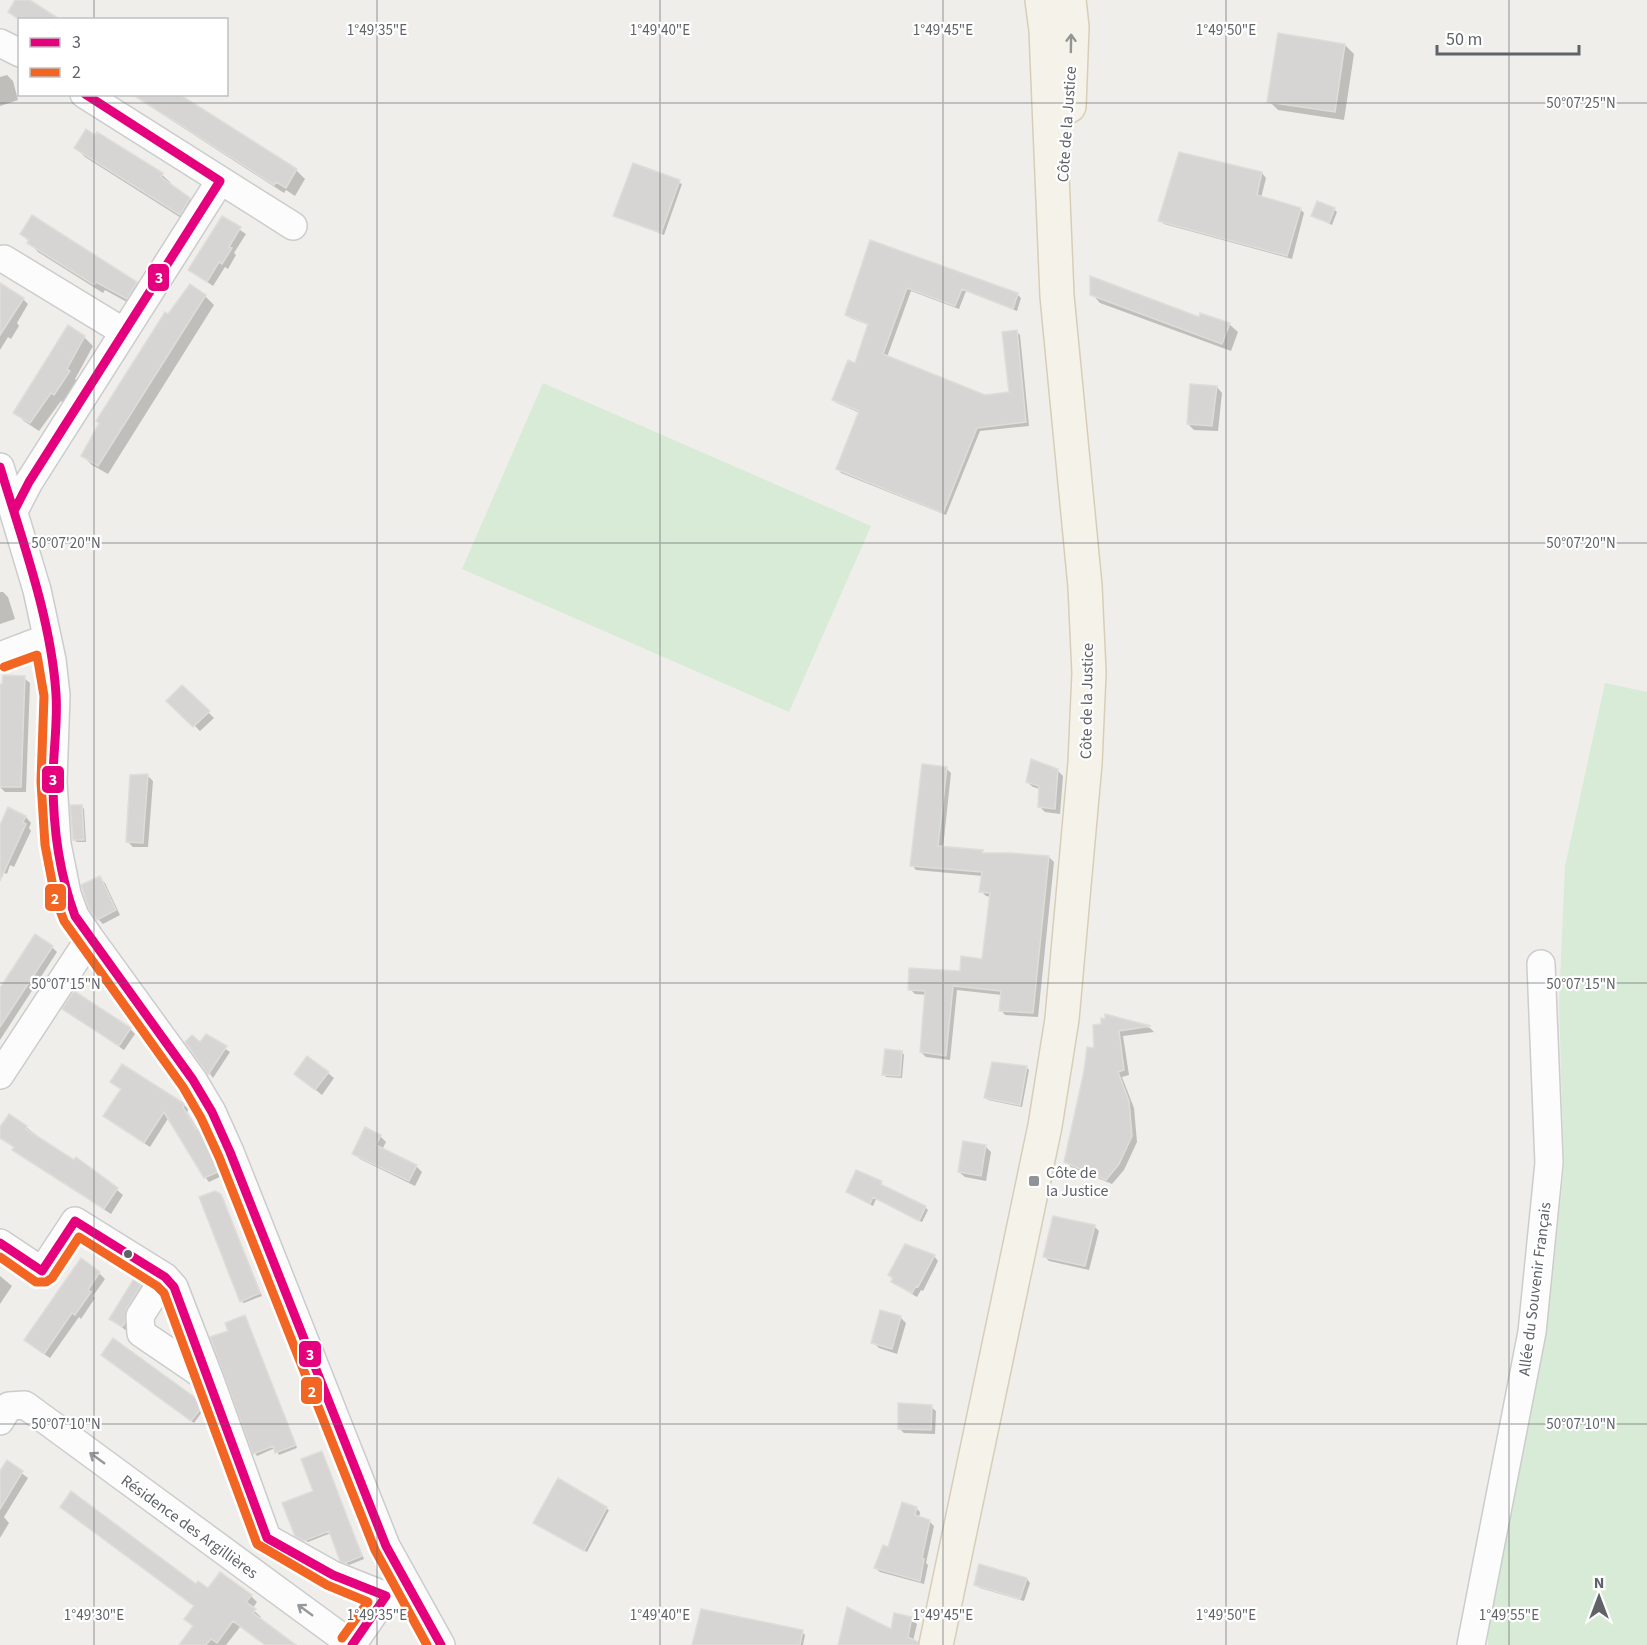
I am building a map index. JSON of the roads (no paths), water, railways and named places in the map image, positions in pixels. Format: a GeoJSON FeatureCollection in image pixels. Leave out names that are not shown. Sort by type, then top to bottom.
{"type":"FeatureCollection","features":[{"type":"Feature","properties":{"kind":"main road","name":"Côte de la Justice"},"geometry":{"type":"LineString","coordinates":[[936,1645],[1055,1071],[1062,1019],[1085,763],[1089,673],[1086,586],[1057,296],[1046,30],[1042,0]]}},
{"type":"Feature","properties":{"kind":"main road","name":"Côte de la Justice"},"geometry":{"type":"LineString","coordinates":[[1055,248],[1070,88],[1072,27],[1069,0]]}},
{"type":"Feature","properties":{"kind":"street"},"geometry":{"type":"LineString","coordinates":[[0,43],[18,52]]}},
{"type":"Feature","properties":{"kind":"street"},"geometry":{"type":"LineString","coordinates":[[87,96],[293,226]]}},
{"type":"Feature","properties":{"kind":"street"},"geometry":{"type":"LineString","coordinates":[[14,511],[29,482],[220,181]]}},
{"type":"Feature","properties":{"kind":"street"},"geometry":{"type":"LineString","coordinates":[[4,259],[123,332]]}},
{"type":"Feature","properties":{"kind":"street"},"geometry":{"type":"LineString","coordinates":[[0,467],[37,590],[48,638],[56,695],[53,782],[57,844],[67,894],[75,916],[193,1080],[212,1112],[386,1546],[399,1594],[441,1645]]}},
{"type":"Feature","properties":{"kind":"street"},"geometry":{"type":"LineString","coordinates":[[0,656],[48,638]]}},
{"type":"Feature","properties":{"kind":"street"},"geometry":{"type":"LineString","coordinates":[[0,1075],[90,938]]}},
{"type":"Feature","properties":{"kind":"street","name":"Allée du Souvenir Français"},"geometry":{"type":"LineString","coordinates":[[1471,1645],[1532,1332],[1550,1162],[1541,964]]}},
{"type":"Feature","properties":{"kind":"street"},"geometry":{"type":"LineString","coordinates":[[0,1243],[42,1271],[75,1221],[165,1277],[174,1287],[267,1538],[333,1575],[399,1594]]}},
{"type":"Feature","properties":{"kind":"street"},"geometry":{"type":"LineString","coordinates":[[165,1277],[140,1316],[141,1333],[210,1380]]}},
{"type":"Feature","properties":{"kind":"street","name":"Résidence des Argillières"},"geometry":{"type":"LineString","coordinates":[[0,1421],[9,1406],[25,1405],[353,1644]]}},
{"type":"Feature","properties":{"kind":"street"},"geometry":{"type":"LineString","coordinates":[[353,1644],[399,1594]]}},
{"type":"Feature","properties":{"kind":"place","name":"Côte de la Justice"},"geometry":{"type":"Point","coordinates":[1034,1181]}}]}
